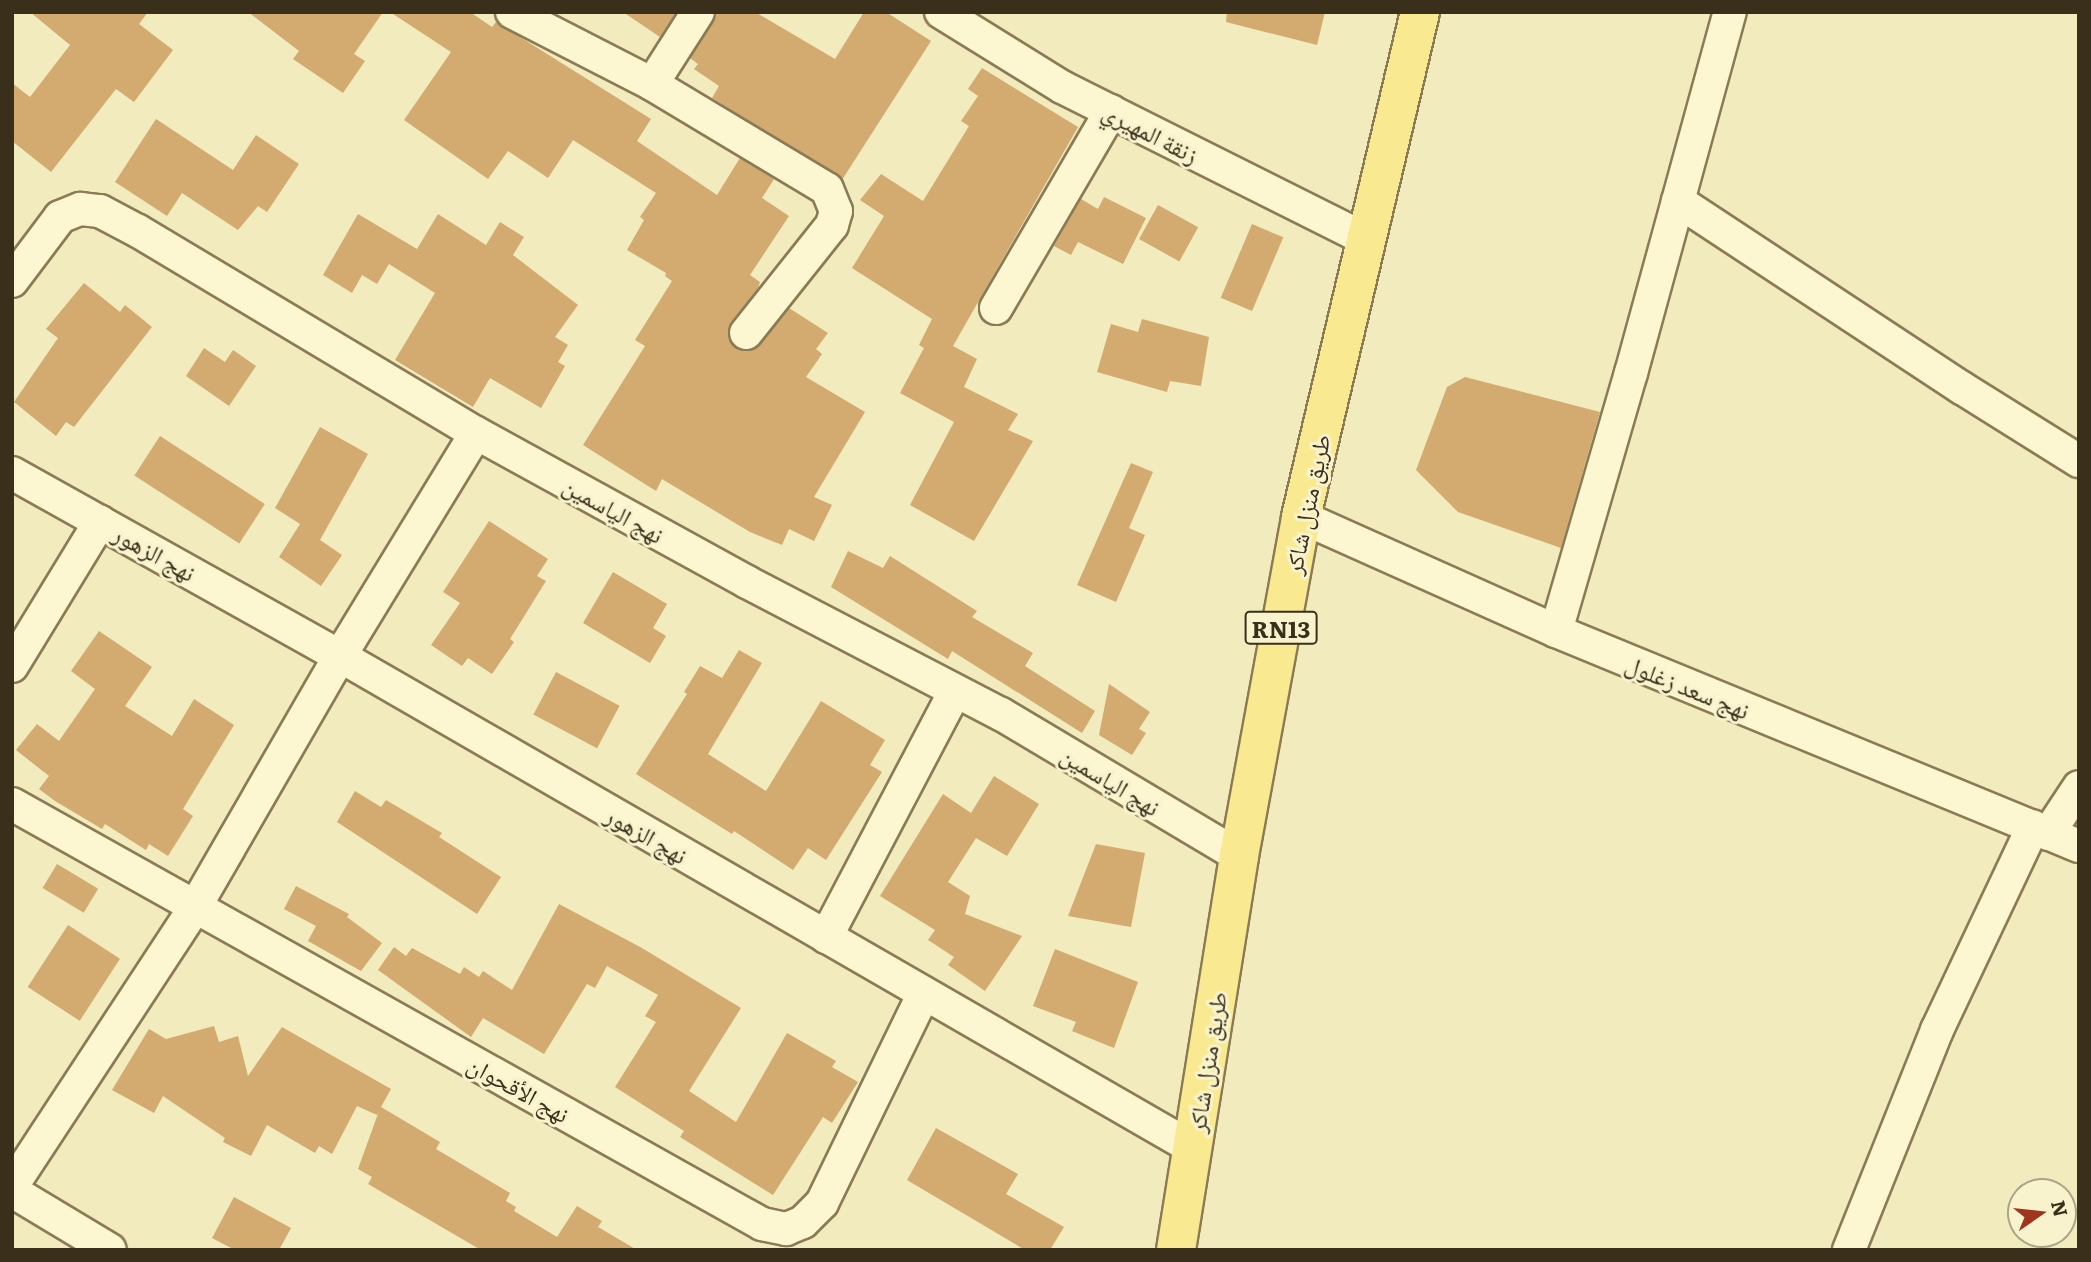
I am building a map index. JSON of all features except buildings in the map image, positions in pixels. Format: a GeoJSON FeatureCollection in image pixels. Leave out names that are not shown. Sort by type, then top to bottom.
{"type":"FeatureCollection","features":[{"type":"Feature","properties":{"kind":"main road","name":"طريق منزل شاكر"},"geometry":{"type":"LineString","coordinates":[[1175,1250],[1239,856],[1301,517],[1420,12]]}},
{"type":"Feature","properties":{"kind":"street"},"geometry":{"type":"LineString","coordinates":[[512,12],[652,84],[803,172],[827,189],[836,211],[832,225],[746,333]]}},
{"type":"Feature","properties":{"kind":"street"},"geometry":{"type":"LineString","coordinates":[[652,84],[698,12]]}},
{"type":"Feature","properties":{"kind":"street","name":"زنقة المهيري"},"geometry":{"type":"LineString","coordinates":[[941,12],[1062,87],[1367,240]]}},
{"type":"Feature","properties":{"kind":"street"},"geometry":{"type":"LineString","coordinates":[[1556,631],[1730,12]]}},
{"type":"Feature","properties":{"kind":"street"},"geometry":{"type":"LineString","coordinates":[[996,308],[1111,111]]}},
{"type":"Feature","properties":{"kind":"street"},"geometry":{"type":"LineString","coordinates":[[1678,201],[1962,388],[2079,461]]}},
{"type":"Feature","properties":{"kind":"street","name":"نهج الياسمين"},"geometry":{"type":"LineString","coordinates":[[12,281],[60,217],[80,209],[100,211],[138,231],[475,433],[747,582],[1002,714],[1239,856]]}},
{"type":"Feature","properties":{"kind":"street"},"geometry":{"type":"LineString","coordinates":[[110,1250],[12,1188],[195,907],[340,656],[475,433]]}},
{"type":"Feature","properties":{"kind":"street"},"geometry":{"type":"LineString","coordinates":[[12,472],[100,522],[12,666]]}},
{"type":"Feature","properties":{"kind":"street","name":"نهج سعد زغلول"},"geometry":{"type":"LineString","coordinates":[[1301,517],[1556,631],[2079,846]]}},
{"type":"Feature","properties":{"kind":"street","name":"نهج الزهور"},"geometry":{"type":"LineString","coordinates":[[100,522],[340,656],[1193,1148]]}},
{"type":"Feature","properties":{"kind":"street"},"geometry":{"type":"LineString","coordinates":[[826,937],[955,691]]}},
{"type":"Feature","properties":{"kind":"street"},"geometry":{"type":"LineString","coordinates":[[1849,1250],[1937,1030],[2041,831],[2079,787]]}},
{"type":"Feature","properties":{"kind":"street","name":"نهج الأقحوان"},"geometry":{"type":"LineString","coordinates":[[12,804],[762,1224],[786,1229],[803,1222],[822,1203],[924,993]]}}]}
